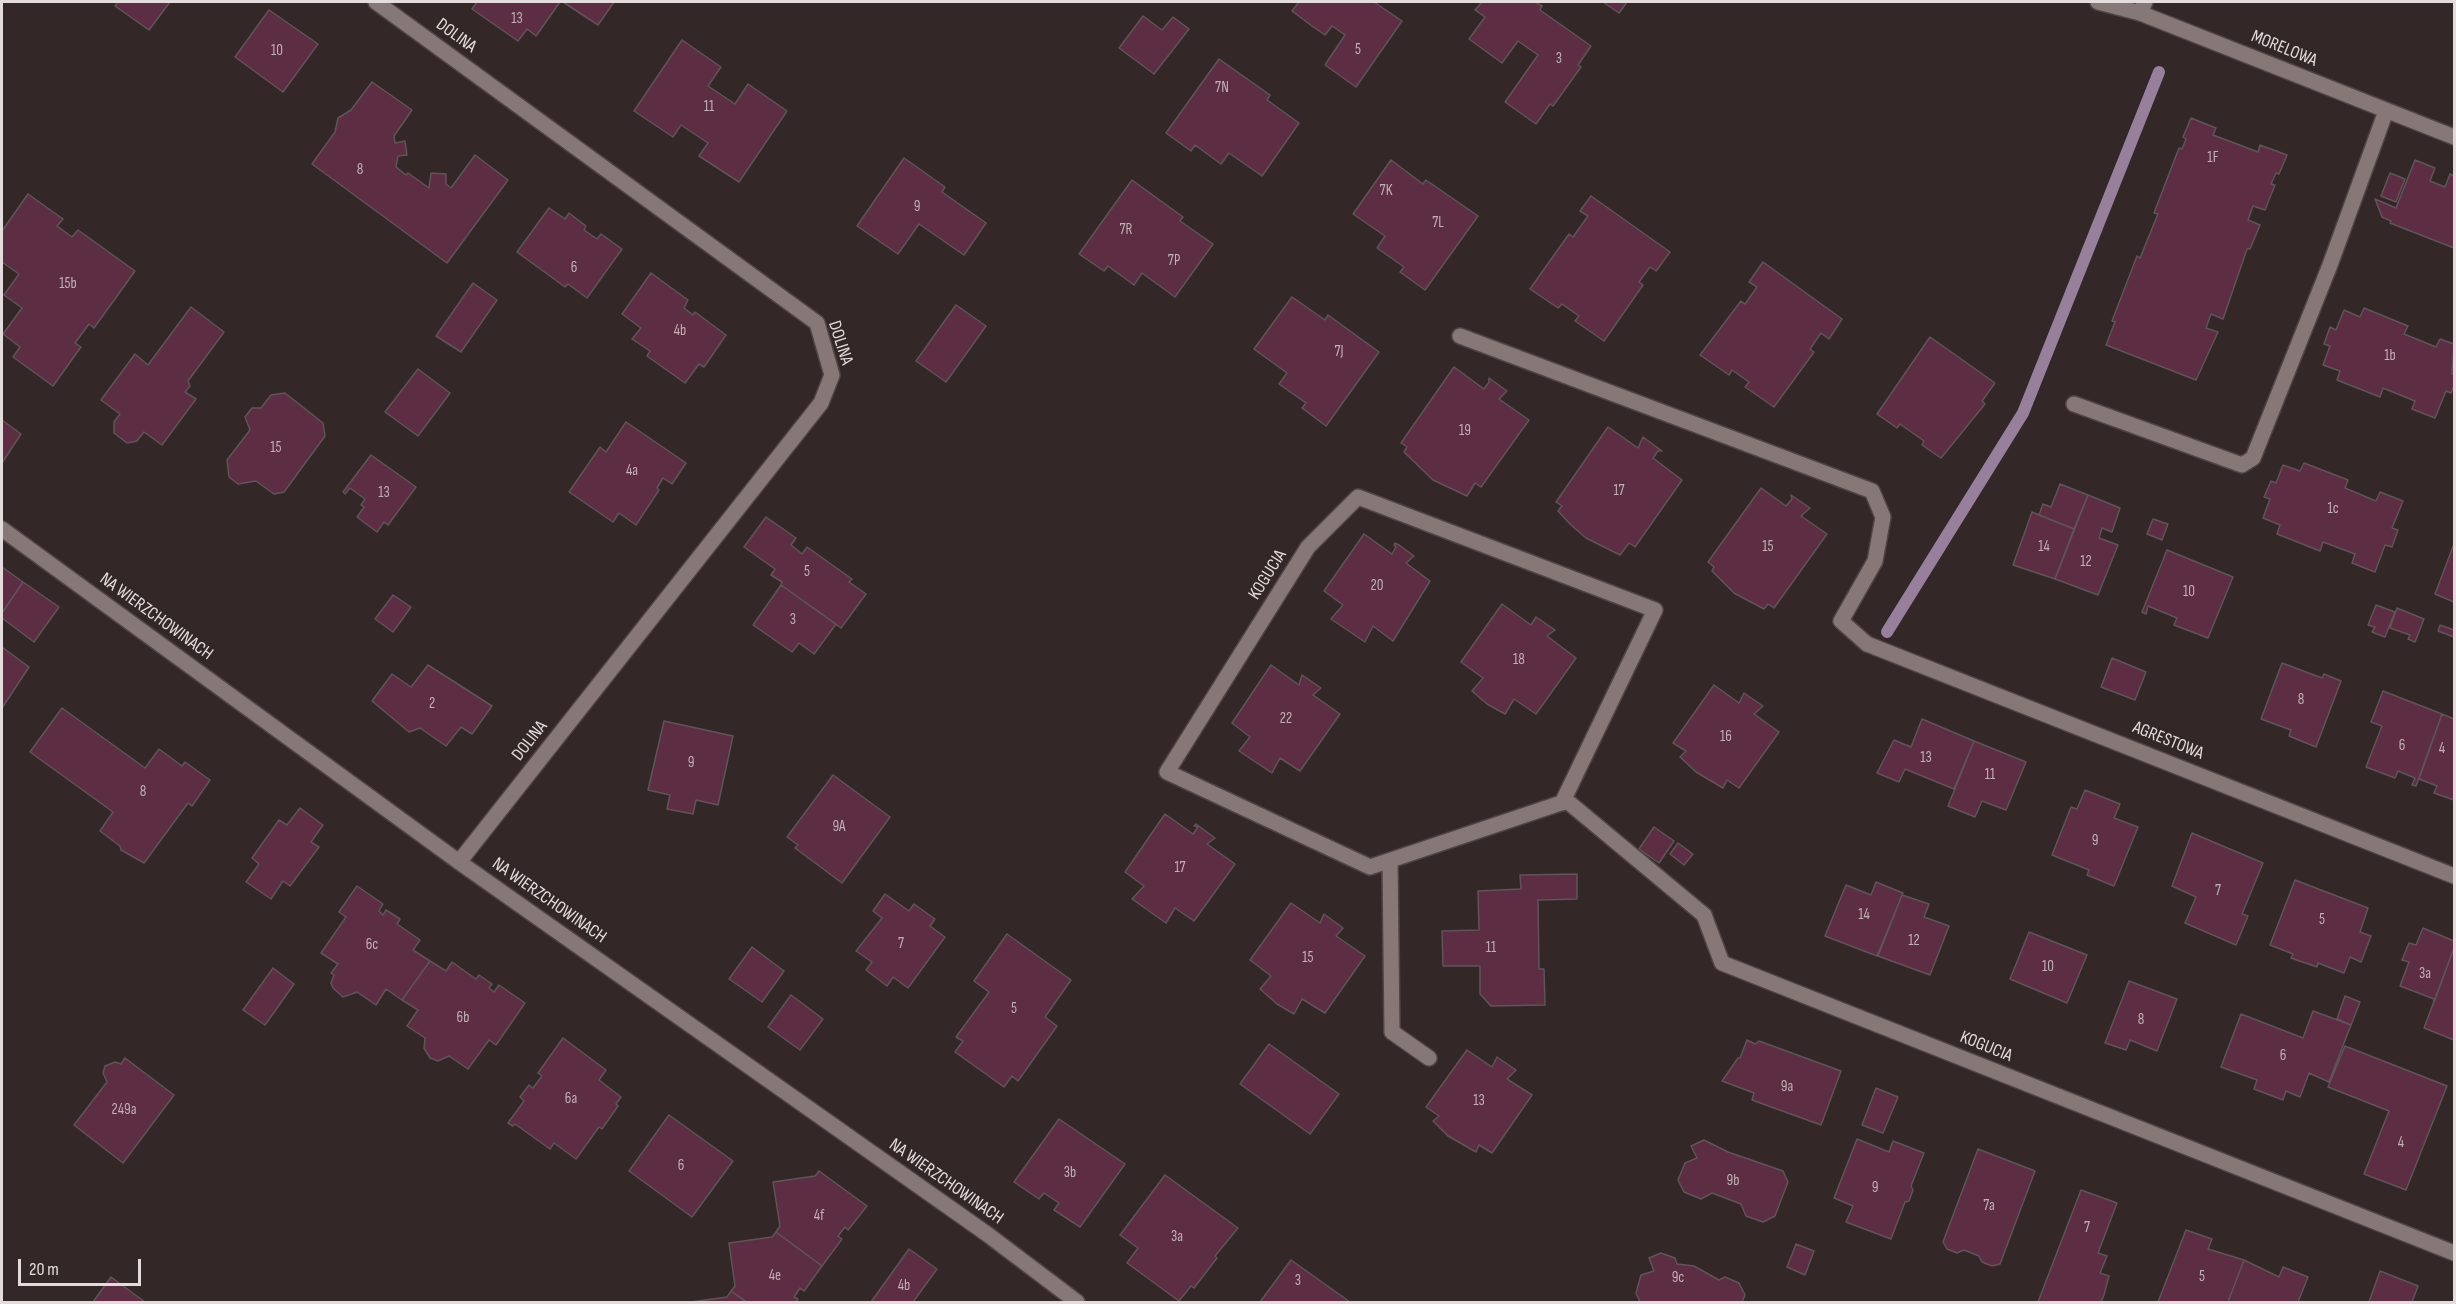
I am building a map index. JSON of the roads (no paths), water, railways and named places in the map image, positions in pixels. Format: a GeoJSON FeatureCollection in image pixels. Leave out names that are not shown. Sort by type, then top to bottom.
{"type":"FeatureCollection","features":[{"type":"Feature","properties":{"kind":"street","name":"DOLINA"},"geometry":{"type":"LineString","coordinates":[[376,2],[817,323],[832,375],[821,403],[459,862]]}},
{"type":"Feature","properties":{"kind":"street","name":"MORELOWA"},"geometry":{"type":"LineString","coordinates":[[2098,2],[2143,7],[2386,111],[2454,137]]}},
{"type":"Feature","properties":{"kind":"street"},"geometry":{"type":"LineString","coordinates":[[2074,404],[2242,465],[2253,458],[2330,265],[2386,111]]}},
{"type":"Feature","properties":{"kind":"street","name":"AGRESTOWA"},"geometry":{"type":"LineString","coordinates":[[1460,336],[1872,490],[1883,517],[1875,561],[1841,621],[1867,644],[2454,876]]}},
{"type":"Feature","properties":{"kind":"street","name":"KOGUCIA"},"geometry":{"type":"LineString","coordinates":[[1562,803],[1655,610],[1358,497],[1308,547],[1167,772],[1370,867],[1390,861],[1562,803],[1567,801],[1704,915],[1722,963],[2454,1253]]}},
{"type":"Feature","properties":{"kind":"street","name":"NA WIERZCHOWINACH"},"geometry":{"type":"LineString","coordinates":[[2,529],[459,862],[987,1234],[1077,1302]]}},
{"type":"Feature","properties":{"kind":"street"},"geometry":{"type":"LineString","coordinates":[[1390,861],[1392,1032],[1430,1058]]}},
{"type":"Feature","properties":{"kind":"waterway"},"geometry":{"type":"LineString","coordinates":[[1887,632],[2023,413],[2159,72]]}}]}
